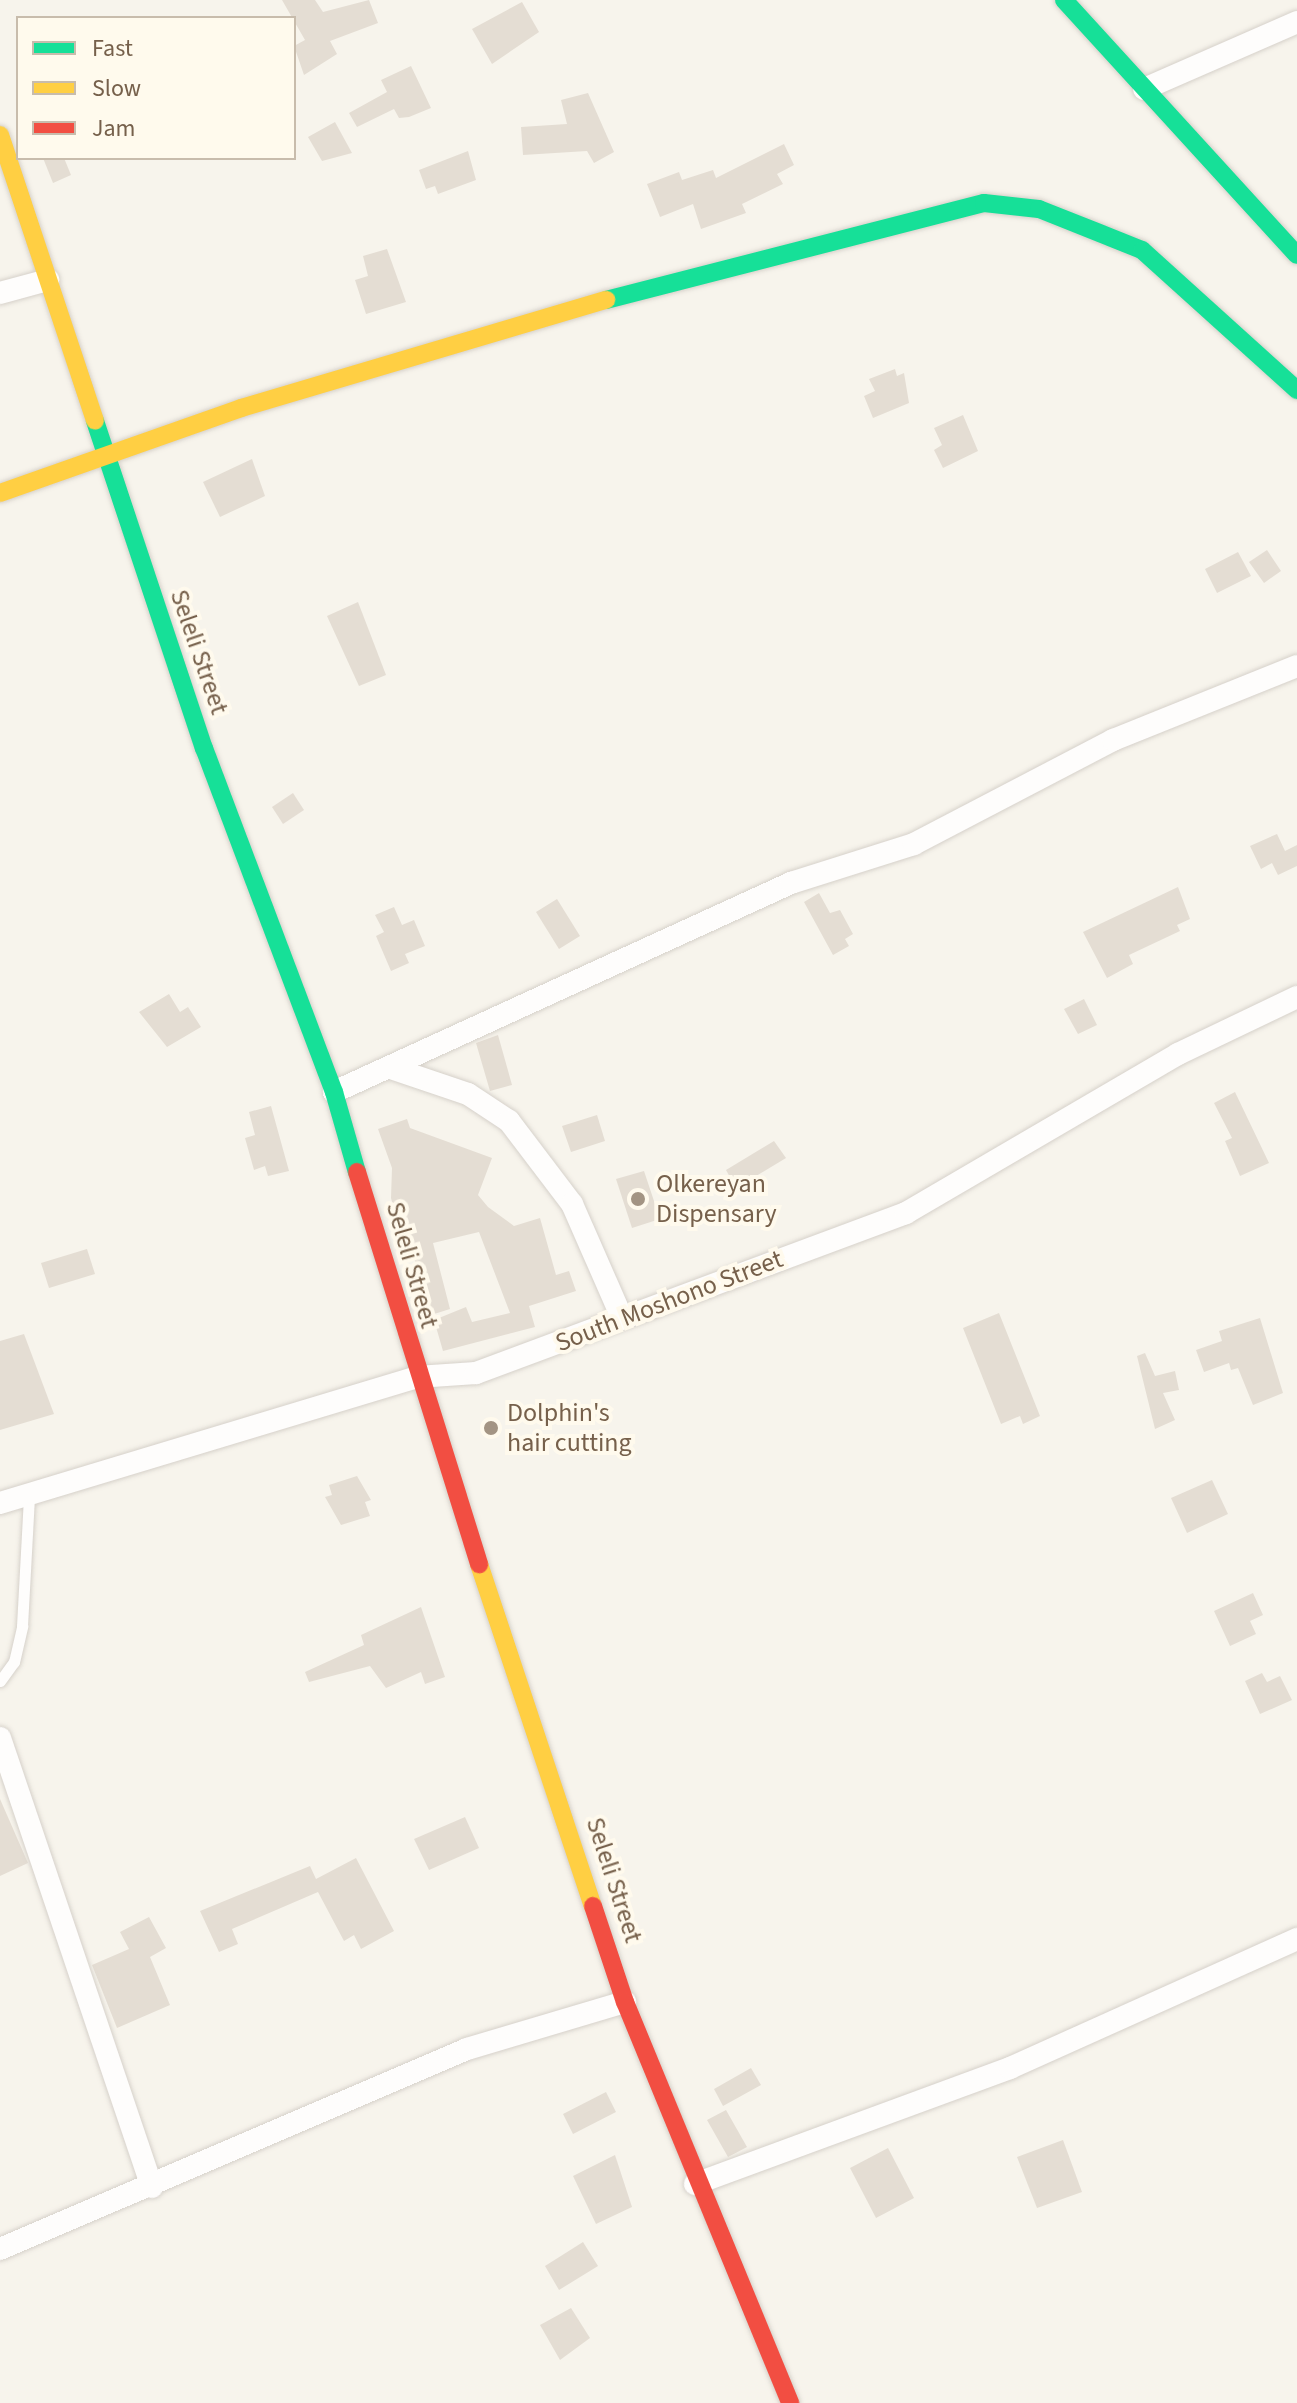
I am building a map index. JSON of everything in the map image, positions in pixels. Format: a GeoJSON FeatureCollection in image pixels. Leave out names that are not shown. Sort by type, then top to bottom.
{"type":"FeatureCollection","features":[{"type":"Feature","properties":{"kind":"street"},"geometry":{"type":"LineString","coordinates":[[1064,0],[1297,255]]}},
{"type":"Feature","properties":{"kind":"street"},"geometry":{"type":"LineString","coordinates":[[1144,89],[1297,22]]}},
{"type":"Feature","properties":{"kind":"street","name":"Seleli Street"},"geometry":{"type":"LineString","coordinates":[[0,135],[204,748],[334,1092],[417,1377],[625,2002],[695,2184],[790,2403]]}},
{"type":"Feature","properties":{"kind":"street"},"geometry":{"type":"LineString","coordinates":[[0,493],[241,408],[502,330],[740,261],[984,203],[1039,209],[1132,243],[1297,390]]}},
{"type":"Feature","properties":{"kind":"street"},"geometry":{"type":"LineString","coordinates":[[0,293],[48,280]]}},
{"type":"Feature","properties":{"kind":"street"},"geometry":{"type":"LineString","coordinates":[[334,1092],[394,1069],[791,883],[914,844],[1113,740],[1297,666]]}},
{"type":"Feature","properties":{"kind":"street","name":"South Moshono Street"},"geometry":{"type":"LineString","coordinates":[[0,1503],[417,1377],[476,1373],[906,1213],[1165,1061],[1297,997]]}},
{"type":"Feature","properties":{"kind":"street"},"geometry":{"type":"LineString","coordinates":[[394,1069],[468,1094],[509,1121],[572,1204],[622,1318]]}},
{"type":"Feature","properties":{"kind":"street"},"geometry":{"type":"LineString","coordinates":[[0,1738],[152,2187]]}},
{"type":"Feature","properties":{"kind":"street"},"geometry":{"type":"LineString","coordinates":[[695,2184],[1010,2068],[1297,1939]]}},
{"type":"Feature","properties":{"kind":"street"},"geometry":{"type":"LineString","coordinates":[[0,2249],[152,2187],[467,2049],[625,2002]]}},
{"type":"Feature","properties":{"kind":"lane"},"geometry":{"type":"LineString","coordinates":[[0,1681],[14,1662],[22,1626],[29,1496]]}},
{"type":"Feature","properties":{"kind":"building"},"geometry":{"type":"Polygon","coordinates":[[[282,0],[315,0],[323,12],[369,0],[378,23],[330,41],[337,54],[304,75],[296,45],[305,40],[296,24],[296,16],[291,16],[282,0]]]}},
{"type":"Feature","properties":{"kind":"building"},"geometry":{"type":"Polygon","coordinates":[[[522,2],[539,32],[492,64],[472,29],[522,2]]]}},
{"type":"Feature","properties":{"kind":"building"},"geometry":{"type":"Polygon","coordinates":[[[411,66],[431,108],[399,118],[394,109],[357,127],[349,113],[387,92],[381,80],[411,66]]]}},
{"type":"Feature","properties":{"kind":"building"},"geometry":{"type":"Polygon","coordinates":[[[588,93],[614,152],[594,163],[587,151],[523,155],[521,127],[567,124],[561,100],[588,93]]]}},
{"type":"Feature","properties":{"kind":"building"},"geometry":{"type":"Polygon","coordinates":[[[335,122],[352,153],[322,161],[308,137],[335,122]]]}},
{"type":"Feature","properties":{"kind":"building"},"geometry":{"type":"Polygon","coordinates":[[[784,144],[794,165],[777,174],[783,184],[742,204],[746,213],[701,229],[693,204],[660,217],[647,184],[679,172],[682,180],[713,170],[716,178],[784,144]]]}},
{"type":"Feature","properties":{"kind":"building"},"geometry":{"type":"Polygon","coordinates":[[[468,151],[476,180],[438,194],[435,186],[426,189],[419,170],[468,151]]]}},
{"type":"Feature","properties":{"kind":"building"},"geometry":{"type":"Polygon","coordinates":[[[44,160],[65,160],[71,175],[53,183],[44,160]]]}},
{"type":"Feature","properties":{"kind":"building"},"geometry":{"type":"Polygon","coordinates":[[[387,249],[406,302],[366,314],[355,280],[368,276],[363,256],[387,249]]]}},
{"type":"Feature","properties":{"kind":"building"},"geometry":{"type":"Polygon","coordinates":[[[895,369],[897,376],[904,373],[909,403],[873,418],[864,396],[875,391],[869,379],[895,369]]]}},
{"type":"Feature","properties":{"kind":"building"},"geometry":{"type":"Polygon","coordinates":[[[963,415],[978,451],[943,468],[934,450],[942,445],[934,428],[963,415]]]}},
{"type":"Feature","properties":{"kind":"building"},"geometry":{"type":"Polygon","coordinates":[[[252,459],[265,496],[220,517],[203,482],[252,459]]]}},
{"type":"Feature","properties":{"kind":"building"},"geometry":{"type":"Polygon","coordinates":[[[1267,550],[1281,571],[1264,583],[1249,562],[1267,550]]]}},
{"type":"Feature","properties":{"kind":"building"},"geometry":{"type":"Polygon","coordinates":[[[1238,552],[1251,576],[1217,593],[1205,569],[1238,552]]]}},
{"type":"Feature","properties":{"kind":"building"},"geometry":{"type":"Polygon","coordinates":[[[358,602],[386,675],[359,686],[327,616],[358,602]]]}},
{"type":"Feature","properties":{"kind":"building"},"geometry":{"type":"Polygon","coordinates":[[[293,793],[304,810],[283,824],[272,807],[293,793]]]}},
{"type":"Feature","properties":{"kind":"building"},"geometry":{"type":"Polygon","coordinates":[[[1277,834],[1285,851],[1297,845],[1297,866],[1278,875],[1272,863],[1261,869],[1250,846],[1277,834]]]}},
{"type":"Feature","properties":{"kind":"building"},"geometry":{"type":"Polygon","coordinates":[[[1178,887],[1190,919],[1177,925],[1180,931],[1129,955],[1133,964],[1107,978],[1083,932],[1178,887]]]}},
{"type":"Feature","properties":{"kind":"building"},"geometry":{"type":"Polygon","coordinates":[[[819,893],[830,913],[840,910],[853,934],[845,939],[849,946],[833,955],[804,902],[819,893]]]}},
{"type":"Feature","properties":{"kind":"building"},"geometry":{"type":"Polygon","coordinates":[[[557,899],[580,936],[559,949],[536,912],[557,899]]]}},
{"type":"Feature","properties":{"kind":"building"},"geometry":{"type":"Polygon","coordinates":[[[394,907],[402,925],[414,920],[425,946],[405,954],[409,963],[391,971],[376,936],[384,932],[375,915],[394,907]]]}},
{"type":"Feature","properties":{"kind":"building"},"geometry":{"type":"Polygon","coordinates":[[[169,994],[180,1012],[188,1007],[201,1027],[167,1047],[139,1012],[169,994]]]}},
{"type":"Feature","properties":{"kind":"building"},"geometry":{"type":"Polygon","coordinates":[[[1084,999],[1097,1025],[1078,1034],[1064,1009],[1084,999]]]}},
{"type":"Feature","properties":{"kind":"building"},"geometry":{"type":"Polygon","coordinates":[[[498,1035],[512,1085],[490,1091],[476,1043],[498,1035]]]}},
{"type":"Feature","properties":{"kind":"building"},"geometry":{"type":"Polygon","coordinates":[[[1235,1092],[1269,1163],[1240,1176],[1225,1141],[1232,1138],[1214,1103],[1235,1092]]]}},
{"type":"Feature","properties":{"kind":"building"},"geometry":{"type":"Polygon","coordinates":[[[271,1106],[289,1171],[268,1176],[265,1166],[254,1170],[245,1138],[255,1135],[249,1112],[271,1106]]]}},
{"type":"Feature","properties":{"kind":"building"},"geometry":{"type":"Polygon","coordinates":[[[597,1115],[605,1141],[571,1152],[562,1126],[597,1115]]]}},
{"type":"Feature","properties":{"kind":"building"},"geometry":{"type":"Polygon","coordinates":[[[407,1119],[410,1128],[492,1158],[478,1195],[488,1207],[514,1226],[540,1218],[556,1275],[569,1271],[576,1291],[529,1306],[535,1327],[443,1351],[434,1320],[466,1307],[472,1322],[510,1313],[479,1232],[433,1243],[450,1309],[431,1315],[411,1248],[404,1250],[391,1198],[392,1168],[378,1129],[407,1119]]]}},
{"type":"Feature","properties":{"kind":"building"},"geometry":{"type":"Polygon","coordinates":[[[774,1141],[786,1158],[736,1188],[726,1170],[774,1141]]]}},
{"type":"Feature","properties":{"kind":"building","name":"Olkereyan Dispensary"},"geometry":{"type":"Polygon","coordinates":[[[644,1171],[660,1219],[632,1228],[616,1179],[644,1171]]]}},
{"type":"Feature","properties":{"kind":"building"},"geometry":{"type":"Polygon","coordinates":[[[87,1249],[95,1274],[49,1288],[41,1263],[87,1249]]]}},
{"type":"Feature","properties":{"kind":"building"},"geometry":{"type":"Polygon","coordinates":[[[999,1313],[1040,1416],[1023,1424],[1020,1416],[1001,1424],[963,1328],[999,1313]]]}},
{"type":"Feature","properties":{"kind":"building"},"geometry":{"type":"Polygon","coordinates":[[[1260,1318],[1283,1393],[1253,1405],[1238,1368],[1231,1370],[1229,1363],[1204,1372],[1196,1350],[1222,1341],[1219,1331],[1260,1318]]]}},
{"type":"Feature","properties":{"kind":"building"},"geometry":{"type":"Polygon","coordinates":[[[24,1334],[54,1414],[0,1430],[0,1341],[24,1334]]]}},
{"type":"Feature","properties":{"kind":"building"},"geometry":{"type":"Polygon","coordinates":[[[1145,1353],[1155,1376],[1175,1371],[1179,1390],[1163,1393],[1175,1420],[1155,1429],[1137,1356],[1145,1353]]]}},
{"type":"Feature","properties":{"kind":"building"},"geometry":{"type":"Polygon","coordinates":[[[357,1476],[371,1500],[365,1502],[370,1516],[341,1525],[325,1497],[332,1495],[329,1485],[357,1476]]]}},
{"type":"Feature","properties":{"kind":"building"},"geometry":{"type":"Polygon","coordinates":[[[1212,1480],[1228,1514],[1187,1533],[1171,1498],[1212,1480]]]}},
{"type":"Feature","properties":{"kind":"building"},"geometry":{"type":"Polygon","coordinates":[[[1253,1593],[1263,1615],[1250,1621],[1256,1634],[1230,1646],[1214,1611],[1253,1593]]]}},
{"type":"Feature","properties":{"kind":"building"},"geometry":{"type":"Polygon","coordinates":[[[421,1607],[445,1677],[425,1684],[421,1672],[386,1688],[370,1666],[309,1682],[305,1672],[364,1645],[361,1635],[421,1607]]]}},
{"type":"Feature","properties":{"kind":"building"},"geometry":{"type":"Polygon","coordinates":[[[1262,1673],[1267,1682],[1280,1676],[1292,1700],[1260,1714],[1245,1681],[1262,1673]]]}},
{"type":"Feature","properties":{"kind":"building"},"geometry":{"type":"Polygon","coordinates":[[[0,1799],[28,1863],[0,1876],[0,1799]]]}},
{"type":"Feature","properties":{"kind":"building"},"geometry":{"type":"Polygon","coordinates":[[[465,1817],[479,1848],[429,1870],[414,1839],[465,1817]]]}},
{"type":"Feature","properties":{"kind":"building"},"geometry":{"type":"Polygon","coordinates":[[[356,1858],[394,1931],[361,1949],[354,1935],[344,1941],[318,1892],[232,1929],[238,1944],[219,1952],[200,1911],[310,1866],[316,1879],[356,1858]]]}},
{"type":"Feature","properties":{"kind":"building"},"geometry":{"type":"Polygon","coordinates":[[[149,1917],[166,1948],[150,1957],[170,2005],[117,2028],[92,1965],[129,1949],[120,1932],[149,1917]]]}},
{"type":"Feature","properties":{"kind":"building"},"geometry":{"type":"Polygon","coordinates":[[[751,2068],[761,2085],[723,2106],[714,2089],[751,2068]]]}},
{"type":"Feature","properties":{"kind":"building"},"geometry":{"type":"Polygon","coordinates":[[[606,2092],[616,2112],[573,2134],[563,2114],[606,2092]]]}},
{"type":"Feature","properties":{"kind":"building"},"geometry":{"type":"Polygon","coordinates":[[[726,2110],[747,2147],[728,2157],[707,2120],[726,2110]]]}},
{"type":"Feature","properties":{"kind":"building"},"geometry":{"type":"Polygon","coordinates":[[[1063,2140],[1082,2192],[1037,2208],[1017,2157],[1063,2140]]]}},
{"type":"Feature","properties":{"kind":"building"},"geometry":{"type":"Polygon","coordinates":[[[888,2148],[914,2198],[876,2218],[850,2168],[888,2148]]]}},
{"type":"Feature","properties":{"kind":"building"},"geometry":{"type":"Polygon","coordinates":[[[615,2155],[632,2207],[596,2224],[573,2176],[615,2155]]]}},
{"type":"Feature","properties":{"kind":"building"},"geometry":{"type":"Polygon","coordinates":[[[583,2242],[598,2266],[559,2290],[545,2266],[583,2242]]]}},
{"type":"Feature","properties":{"kind":"building"},"geometry":{"type":"Polygon","coordinates":[[[571,2308],[590,2338],[560,2360],[540,2325],[571,2308]]]}},
{"type":"Feature","properties":{"kind":"traffic: fast"},"geometry":{"type":"LineString","coordinates":[[1064,0],[1297,255]]}},
{"type":"Feature","properties":{"kind":"traffic: fast"},"geometry":{"type":"LineString","coordinates":[[606,300],[984,203],[1039,209],[1142,250],[1297,390]]}},
{"type":"Feature","properties":{"kind":"traffic: fast"},"geometry":{"type":"LineString","coordinates":[[95,421],[204,748],[334,1092],[357,1172]]}},
{"type":"Feature","properties":{"kind":"traffic: slow"},"geometry":{"type":"LineString","coordinates":[[0,135],[95,421]]}},
{"type":"Feature","properties":{"kind":"traffic: slow"},"geometry":{"type":"LineString","coordinates":[[0,493],[241,408],[606,300]]}},
{"type":"Feature","properties":{"kind":"traffic: slow"},"geometry":{"type":"LineString","coordinates":[[479,1564],[593,1906]]}},
{"type":"Feature","properties":{"kind":"traffic: jam"},"geometry":{"type":"LineString","coordinates":[[357,1172],[479,1564]]}},
{"type":"Feature","properties":{"kind":"traffic: jam"},"geometry":{"type":"LineString","coordinates":[[593,1906],[625,2002],[790,2403]]}},
{"type":"Feature","properties":{"kind":"place","name":"Olkereyan Dispensary"},"geometry":{"type":"Point","coordinates":[638,1199]}},
{"type":"Feature","properties":{"kind":"place","name":"Dolphin's hair cutting"},"geometry":{"type":"Point","coordinates":[491,1428]}}]}
